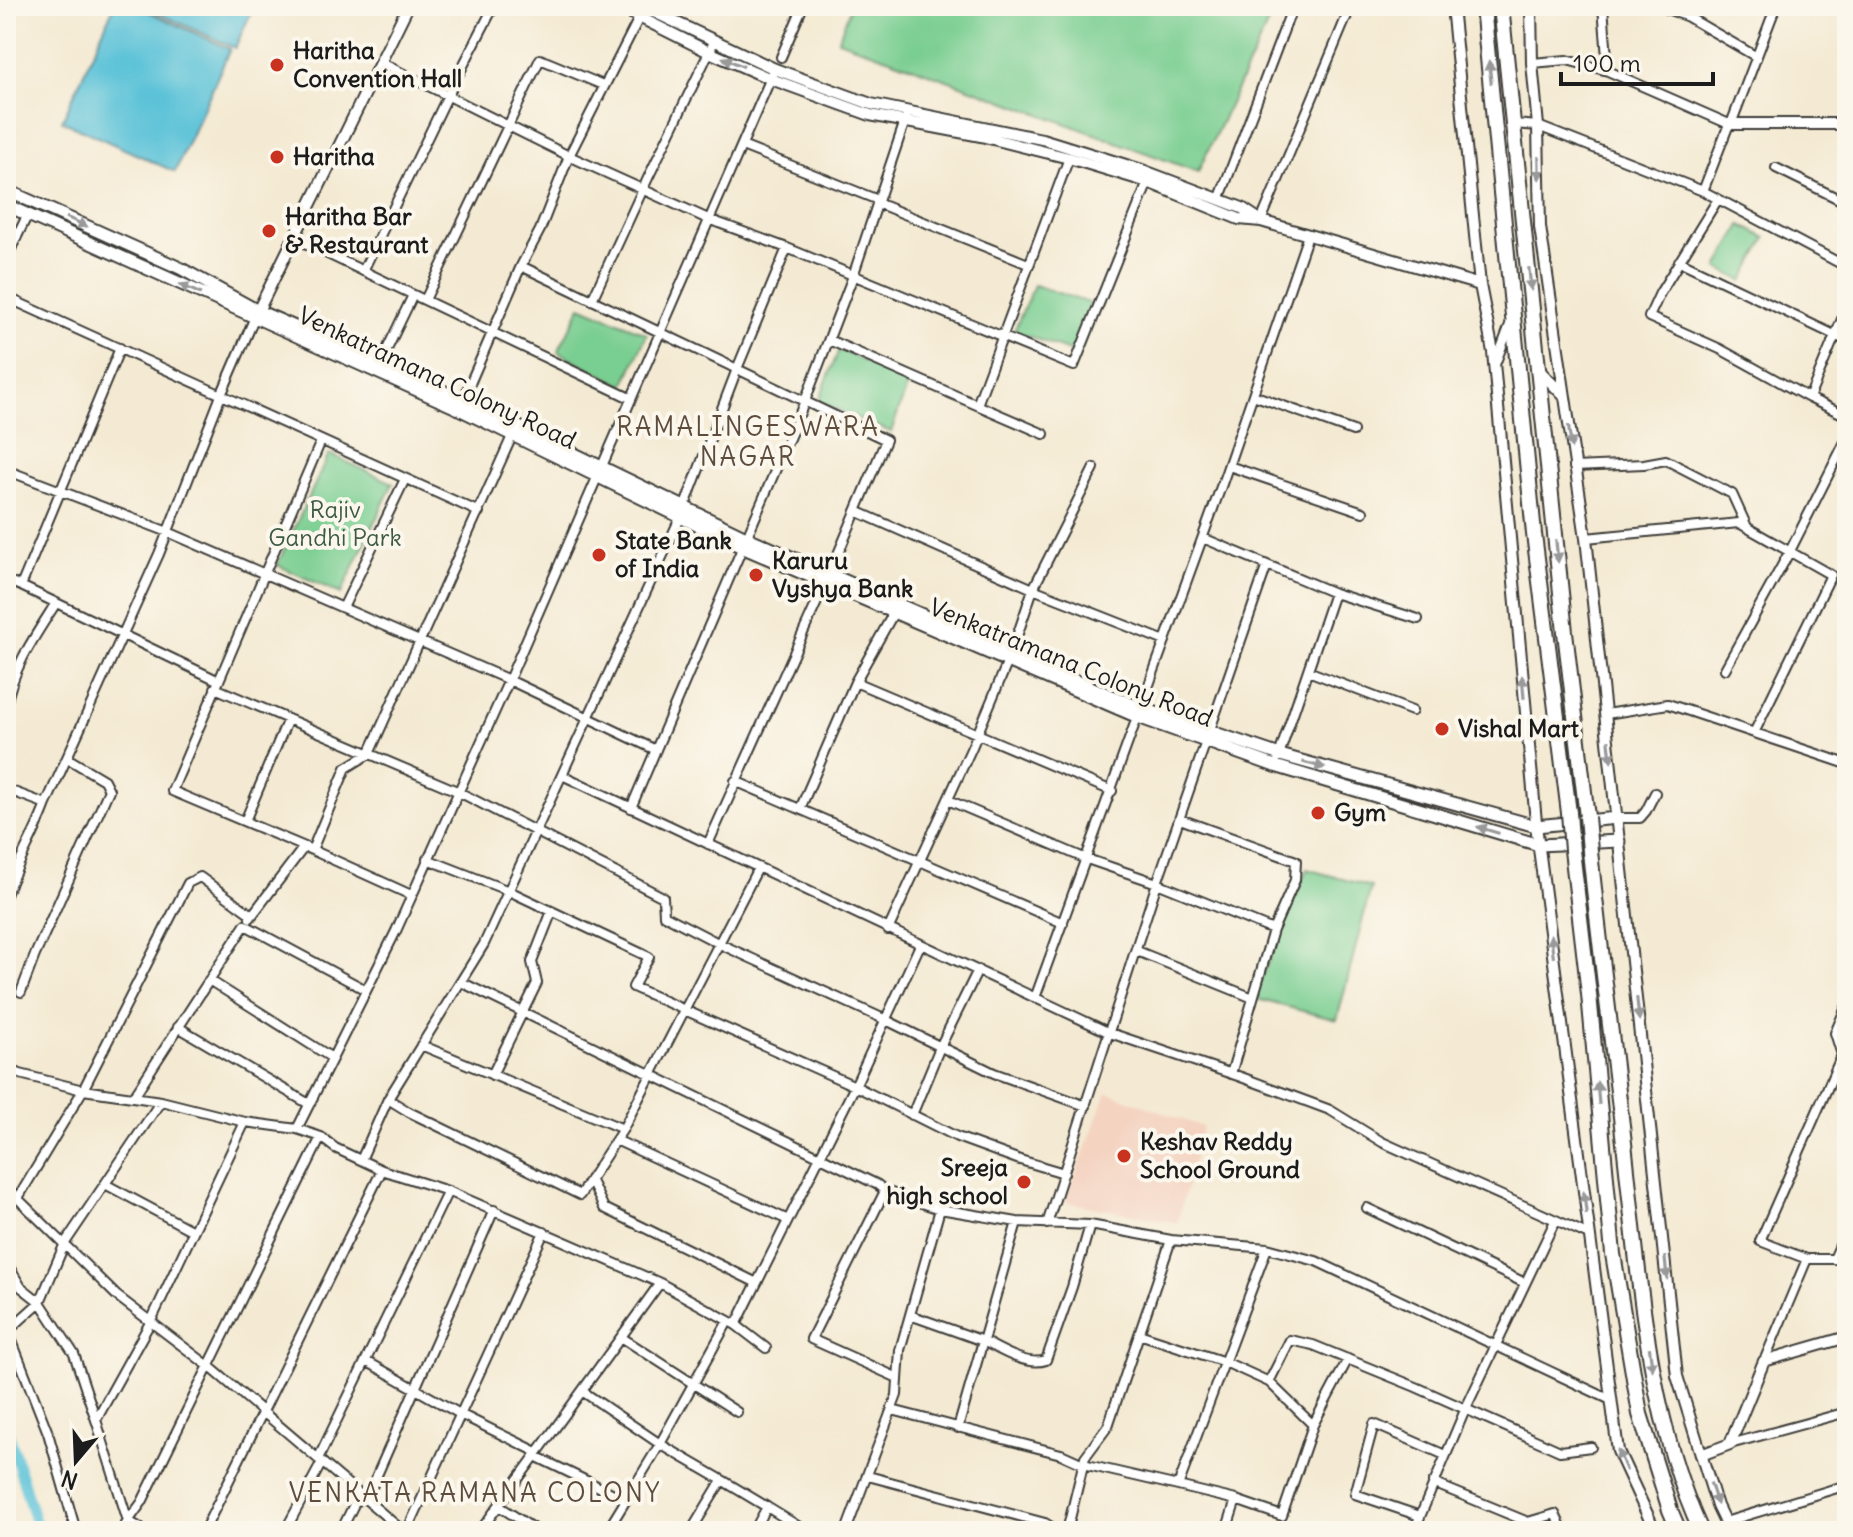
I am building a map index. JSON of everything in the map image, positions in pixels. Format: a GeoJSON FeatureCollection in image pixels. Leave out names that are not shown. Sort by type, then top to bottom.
{"type":"FeatureCollection","features":[{"type":"Feature","properties":{"kind":"highway"},"geometry":{"type":"LineString","coordinates":[[1483,6],[1534,534],[1589,994],[1613,1254],[1640,1414],[1679,1531]]}},
{"type":"Feature","properties":{"kind":"highway"},"geometry":{"type":"LineString","coordinates":[[1501,6],[1565,632],[1636,1254],[1654,1380],[1687,1500],[1701,1531]]}},
{"type":"Feature","properties":{"kind":"main road"},"geometry":{"type":"LineString","coordinates":[[6,190],[180,268],[256,315],[380,364],[600,472]]}},
{"type":"Feature","properties":{"kind":"main road","name":"Venkatramana Colony Road"},"geometry":{"type":"LineString","coordinates":[[6,205],[461,405],[513,434],[827,579],[893,614],[1139,712],[1209,738],[1539,845],[1619,841]]}},
{"type":"Feature","properties":{"kind":"main road"},"geometry":{"type":"LineString","coordinates":[[827,579],[1009,658]]}},
{"type":"Feature","properties":{"kind":"main road"},"geometry":{"type":"LineString","coordinates":[[1277,760],[1536,826],[1617,818]]}},
{"type":"Feature","properties":{"kind":"street"},"geometry":{"type":"LineString","coordinates":[[6,895],[10,871],[35,835],[168,532],[256,315],[408,6]]}},
{"type":"Feature","properties":{"kind":"street"},"geometry":{"type":"LineString","coordinates":[[363,271],[494,6]]}},
{"type":"Feature","properties":{"kind":"street"},"geometry":{"type":"LineString","coordinates":[[617,6],[658,10],[711,47]]}},
{"type":"Feature","properties":{"kind":"street"},"geometry":{"type":"LineString","coordinates":[[781,57],[803,6]]}},
{"type":"Feature","properties":{"kind":"street"},"geometry":{"type":"LineString","coordinates":[[1219,200],[1293,6]]}},
{"type":"Feature","properties":{"kind":"street"},"geometry":{"type":"LineString","coordinates":[[1261,221],[1351,6]]}},
{"type":"Feature","properties":{"kind":"street"},"geometry":{"type":"LineString","coordinates":[[1452,6],[1480,285],[1494,366],[1536,826],[1589,1235],[1618,1451],[1655,1531]]}},
{"type":"Feature","properties":{"kind":"street"},"geometry":{"type":"LineString","coordinates":[[1531,6],[1540,227],[1586,538],[1677,1376],[1717,1506],[1727,1526],[1847,1485]]}},
{"type":"Feature","properties":{"kind":"street"},"geometry":{"type":"LineString","coordinates":[[1603,6],[1608,71]]}},
{"type":"Feature","properties":{"kind":"street"},"geometry":{"type":"LineString","coordinates":[[1659,6],[1688,17],[1755,56]]}},
{"type":"Feature","properties":{"kind":"street"},"geometry":{"type":"LineString","coordinates":[[1688,17],[1693,6]]}},
{"type":"Feature","properties":{"kind":"street"},"geometry":{"type":"LineString","coordinates":[[1703,191],[1776,6]]}},
{"type":"Feature","properties":{"kind":"street"},"geometry":{"type":"LineString","coordinates":[[642,10],[711,47],[832,95],[870,115],[907,116],[990,133],[1042,139],[1142,170],[1242,208],[1261,221]]}},
{"type":"Feature","properties":{"kind":"street"},"geometry":{"type":"LineString","coordinates":[[461,405],[521,266],[540,230],[569,156],[642,10]]}},
{"type":"Feature","properties":{"kind":"street"},"geometry":{"type":"LineString","coordinates":[[592,300],[711,47]]}},
{"type":"Feature","properties":{"kind":"street"},"geometry":{"type":"LineString","coordinates":[[425,300],[540,59],[603,85]]}},
{"type":"Feature","properties":{"kind":"street"},"geometry":{"type":"LineString","coordinates":[[1532,63],[1567,60],[1608,71],[1730,124],[1847,124]]}},
{"type":"Feature","properties":{"kind":"street"},"geometry":{"type":"LineString","coordinates":[[380,62],[569,156],[708,219],[787,248],[1074,366],[1148,182]]}},
{"type":"Feature","properties":{"kind":"street"},"geometry":{"type":"LineString","coordinates":[[297,1129],[411,895],[509,680],[773,74]]}},
{"type":"Feature","properties":{"kind":"street"},"geometry":{"type":"LineString","coordinates":[[631,808],[805,401],[853,276],[907,116]]}},
{"type":"Feature","properties":{"kind":"street"},"geometry":{"type":"LineString","coordinates":[[1514,124],[1538,126],[1703,191],[1847,267]]}},
{"type":"Feature","properties":{"kind":"street"},"geometry":{"type":"LineString","coordinates":[[990,133],[1148,182],[1239,219],[1261,221],[1480,285]]}},
{"type":"Feature","properties":{"kind":"street"},"geometry":{"type":"LineString","coordinates":[[742,146],[1028,264]]}},
{"type":"Feature","properties":{"kind":"street"},"geometry":{"type":"LineString","coordinates":[[977,405],[1069,158]]}},
{"type":"Feature","properties":{"kind":"street"},"geometry":{"type":"LineString","coordinates":[[1776,168],[1847,203]]}},
{"type":"Feature","properties":{"kind":"street"},"geometry":{"type":"LineString","coordinates":[[1718,199],[1649,317],[1720,349],[1847,416]]}},
{"type":"Feature","properties":{"kind":"street"},"geometry":{"type":"LineString","coordinates":[[6,259],[28,214]]}},
{"type":"Feature","properties":{"kind":"street"},"geometry":{"type":"LineString","coordinates":[[1035,998],[1229,466],[1308,235]]}},
{"type":"Feature","properties":{"kind":"street"},"geometry":{"type":"LineString","coordinates":[[294,238],[630,398]]}},
{"type":"Feature","properties":{"kind":"street"},"geometry":{"type":"LineString","coordinates":[[361,1160],[388,1099],[484,944],[509,891],[683,511],[787,248]]}},
{"type":"Feature","properties":{"kind":"street"},"geometry":{"type":"LineString","coordinates":[[1679,261],[1847,341]]}},
{"type":"Feature","properties":{"kind":"street"},"geometry":{"type":"LineString","coordinates":[[521,266],[886,440],[708,844]]}},
{"type":"Feature","properties":{"kind":"street"},"geometry":{"type":"LineString","coordinates":[[380,364],[413,295]]}},
{"type":"Feature","properties":{"kind":"street"},"geometry":{"type":"LineString","coordinates":[[6,297],[479,512]]}},
{"type":"Feature","properties":{"kind":"street"},"geometry":{"type":"LineString","coordinates":[[1809,398],[1847,307]]}},
{"type":"Feature","properties":{"kind":"street"},"geometry":{"type":"LineString","coordinates":[[1494,366],[1513,316]]}},
{"type":"Feature","properties":{"kind":"street"},"geometry":{"type":"LineString","coordinates":[[829,340],[1044,434]]}},
{"type":"Feature","properties":{"kind":"street"},"geometry":{"type":"LineString","coordinates":[[21,586],[120,348]]}},
{"type":"Feature","properties":{"kind":"street"},"geometry":{"type":"LineString","coordinates":[[1539,370],[1565,397]]}},
{"type":"Feature","properties":{"kind":"street"},"geometry":{"type":"LineString","coordinates":[[1253,395],[1353,431]]}},
{"type":"Feature","properties":{"kind":"street"},"geometry":{"type":"LineString","coordinates":[[134,1096],[252,915],[308,848],[346,768],[369,754],[513,434]]}},
{"type":"Feature","properties":{"kind":"street"},"geometry":{"type":"LineString","coordinates":[[1725,669],[1847,438]]}},
{"type":"Feature","properties":{"kind":"street"},"geometry":{"type":"LineString","coordinates":[[321,441],[172,791],[411,895]]}},
{"type":"Feature","properties":{"kind":"street"},"geometry":{"type":"LineString","coordinates":[[1574,467],[1666,460],[1732,494],[1747,527]]}},
{"type":"Feature","properties":{"kind":"street"},"geometry":{"type":"LineString","coordinates":[[1229,466],[1363,512]]}},
{"type":"Feature","properties":{"kind":"street"},"geometry":{"type":"LineString","coordinates":[[888,930],[977,736],[1033,589],[1094,468]]}},
{"type":"Feature","properties":{"kind":"street"},"geometry":{"type":"LineString","coordinates":[[6,470],[168,532],[420,639],[656,750]]}},
{"type":"Feature","properties":{"kind":"street"},"geometry":{"type":"LineString","coordinates":[[343,608],[405,479]]}},
{"type":"Feature","properties":{"kind":"street"},"geometry":{"type":"LineString","coordinates":[[856,511],[1033,589],[1165,641]]}},
{"type":"Feature","properties":{"kind":"street"},"geometry":{"type":"LineString","coordinates":[[1586,538],[1739,523],[1831,575],[1754,733]]}},
{"type":"Feature","properties":{"kind":"street"},"geometry":{"type":"LineString","coordinates":[[1203,538],[1334,593],[1418,619]]}},
{"type":"Feature","properties":{"kind":"street"},"geometry":{"type":"LineString","coordinates":[[1047,1224],[1157,883],[1267,565]]}},
{"type":"Feature","properties":{"kind":"street"},"geometry":{"type":"LineString","coordinates":[[6,580],[288,719],[457,791],[663,897],[664,915],[720,944],[994,1073],[1086,1106]]}},
{"type":"Feature","properties":{"kind":"street"},"geometry":{"type":"LineString","coordinates":[[1277,760],[1334,593]]}},
{"type":"Feature","properties":{"kind":"street"},"geometry":{"type":"LineString","coordinates":[[6,706],[9,688],[23,653],[56,603]]}},
{"type":"Feature","properties":{"kind":"street"},"geometry":{"type":"LineString","coordinates":[[800,809],[855,682],[893,614]]}},
{"type":"Feature","properties":{"kind":"street"},"geometry":{"type":"LineString","coordinates":[[1308,671],[1412,711]]}},
{"type":"Feature","properties":{"kind":"street"},"geometry":{"type":"LineString","coordinates":[[855,682],[1112,791]]}},
{"type":"Feature","properties":{"kind":"street"},"geometry":{"type":"LineString","coordinates":[[1606,714],[1668,704],[1847,764]]}},
{"type":"Feature","properties":{"kind":"street"},"geometry":{"type":"LineString","coordinates":[[245,821],[288,719]]}},
{"type":"Feature","properties":{"kind":"street"},"geometry":{"type":"LineString","coordinates":[[21,992],[109,790],[104,780],[67,758]]}},
{"type":"Feature","properties":{"kind":"street"},"geometry":{"type":"LineString","coordinates":[[562,775],[1110,1033],[1330,1110],[1382,1142],[1589,1235]]}},
{"type":"Feature","properties":{"kind":"street"},"geometry":{"type":"LineString","coordinates":[[735,781],[1063,923]]}},
{"type":"Feature","properties":{"kind":"street"},"geometry":{"type":"LineString","coordinates":[[6,789],[46,804]]}},
{"type":"Feature","properties":{"kind":"street"},"geometry":{"type":"LineString","coordinates":[[1617,818],[1640,818],[1655,793]]}},
{"type":"Feature","properties":{"kind":"street"},"geometry":{"type":"LineString","coordinates":[[948,800],[1084,858],[1157,883],[1273,930]]}},
{"type":"Feature","properties":{"kind":"street"},"geometry":{"type":"LineString","coordinates":[[1180,819],[1296,861],[1295,880],[1273,930],[1231,1074]]}},
{"type":"Feature","properties":{"kind":"street"},"geometry":{"type":"LineString","coordinates":[[427,859],[509,891],[649,957],[633,987],[855,1086],[957,1137],[1064,1173]]}},
{"type":"Feature","properties":{"kind":"street"},"geometry":{"type":"LineString","coordinates":[[388,1099],[580,1195],[623,1129],[652,1076],[758,868]]}},
{"type":"Feature","properties":{"kind":"street"},"geometry":{"type":"LineString","coordinates":[[18,1198],[83,1090],[188,883],[200,877],[252,915]]}},
{"type":"Feature","properties":{"kind":"street"},"geometry":{"type":"LineString","coordinates":[[492,1075],[537,983],[532,962],[552,911]]}},
{"type":"Feature","properties":{"kind":"street"},"geometry":{"type":"LineString","coordinates":[[245,925],[366,990]]}},
{"type":"Feature","properties":{"kind":"street"},"geometry":{"type":"LineString","coordinates":[[607,1531],[693,1383],[757,1283],[855,1086],[920,945]]}},
{"type":"Feature","properties":{"kind":"street"},"geometry":{"type":"LineString","coordinates":[[1137,951],[1253,998]]}},
{"type":"Feature","properties":{"kind":"street"},"geometry":{"type":"LineString","coordinates":[[912,1115],[940,1047],[978,970]]}},
{"type":"Feature","properties":{"kind":"street"},"geometry":{"type":"LineString","coordinates":[[209,980],[332,1058]]}},
{"type":"Feature","properties":{"kind":"street"},"geometry":{"type":"LineString","coordinates":[[461,982],[885,1191],[940,1209],[1017,1222],[1090,1225],[1171,1240],[1267,1248],[1316,1261],[1611,1400]]}},
{"type":"Feature","properties":{"kind":"street"},"geometry":{"type":"LineString","coordinates":[[1847,1005],[1835,1033],[1845,1055],[1847,1069]]}},
{"type":"Feature","properties":{"kind":"street"},"geometry":{"type":"LineString","coordinates":[[178,1027],[309,1104]]}},
{"type":"Feature","properties":{"kind":"street"},"geometry":{"type":"LineString","coordinates":[[421,1045],[623,1129]]}},
{"type":"Feature","properties":{"kind":"street"},"geometry":{"type":"LineString","coordinates":[[1845,1055],[1760,1241],[1807,1259],[1847,1259]]}},
{"type":"Feature","properties":{"kind":"street"},"geometry":{"type":"LineString","coordinates":[[6,1068],[83,1090],[161,1101],[245,1122],[297,1129],[321,1137],[335,1148],[382,1170],[448,1191],[660,1283],[732,1323],[766,1348]]}},
{"type":"Feature","properties":{"kind":"street"},"geometry":{"type":"LineString","coordinates":[[76,1531],[48,1433],[7,1328],[40,1302],[65,1243],[161,1101]]}},
{"type":"Feature","properties":{"kind":"street"},"geometry":{"type":"LineString","coordinates":[[96,1420],[151,1321],[245,1122]]}},
{"type":"Feature","properties":{"kind":"street"},"geometry":{"type":"LineString","coordinates":[[121,1531],[142,1502],[321,1137]]}},
{"type":"Feature","properties":{"kind":"street"},"geometry":{"type":"LineString","coordinates":[[616,1140],[788,1220]]}},
{"type":"Feature","properties":{"kind":"street"},"geometry":{"type":"LineString","coordinates":[[204,1531],[382,1170]]}},
{"type":"Feature","properties":{"kind":"street"},"geometry":{"type":"LineString","coordinates":[[590,1179],[604,1208],[757,1283]]}},
{"type":"Feature","properties":{"kind":"street"},"geometry":{"type":"LineString","coordinates":[[105,1184],[193,1231]]}},
{"type":"Feature","properties":{"kind":"street"},"geometry":{"type":"LineString","coordinates":[[6,1187],[117,1296],[210,1367],[402,1530],[460,1414],[544,1232]]}},
{"type":"Feature","properties":{"kind":"street"},"geometry":{"type":"LineString","coordinates":[[285,1531],[448,1191]]}},
{"type":"Feature","properties":{"kind":"street"},"geometry":{"type":"LineString","coordinates":[[885,1191],[811,1339],[898,1378]]}},
{"type":"Feature","properties":{"kind":"street"},"geometry":{"type":"LineString","coordinates":[[1367,1208],[1525,1283]]}},
{"type":"Feature","properties":{"kind":"street"},"geometry":{"type":"LineString","coordinates":[[846,1531],[897,1395],[900,1350],[940,1209]]}},
{"type":"Feature","properties":{"kind":"street"},"geometry":{"type":"LineString","coordinates":[[341,1531],[362,1497],[416,1387],[494,1210]]}},
{"type":"Feature","properties":{"kind":"street"},"geometry":{"type":"LineString","coordinates":[[1414,1531],[1465,1410],[1555,1221]]}},
{"type":"Feature","properties":{"kind":"street"},"geometry":{"type":"LineString","coordinates":[[958,1428],[1017,1222]]}},
{"type":"Feature","properties":{"kind":"street"},"geometry":{"type":"LineString","coordinates":[[910,1315],[1030,1361],[1046,1360],[1090,1225]]}},
{"type":"Feature","properties":{"kind":"street"},"geometry":{"type":"LineString","coordinates":[[1834,1259],[1847,1230]]}},
{"type":"Feature","properties":{"kind":"street"},"geometry":{"type":"LineString","coordinates":[[1064,1530],[1085,1457],[1108,1426],[1171,1240]]}},
{"type":"Feature","properties":{"kind":"street"},"geometry":{"type":"LineString","coordinates":[[1178,1486],[1267,1248]]}},
{"type":"Feature","properties":{"kind":"street"},"geometry":{"type":"LineString","coordinates":[[1730,1444],[1807,1259]]}},
{"type":"Feature","properties":{"kind":"street"},"geometry":{"type":"LineString","coordinates":[[6,1262],[21,1287],[40,1302],[74,1354],[128,1521],[146,1531]]}},
{"type":"Feature","properties":{"kind":"street"},"geometry":{"type":"LineString","coordinates":[[480,1531],[660,1283]]}},
{"type":"Feature","properties":{"kind":"street"},"geometry":{"type":"LineString","coordinates":[[1139,1334],[1225,1362],[1269,1382],[1313,1425]]}},
{"type":"Feature","properties":{"kind":"street"},"geometry":{"type":"LineString","coordinates":[[621,1337],[737,1412]]}},
{"type":"Feature","properties":{"kind":"street"},"geometry":{"type":"LineString","coordinates":[[1764,1361],[1847,1337]]}},
{"type":"Feature","properties":{"kind":"street"},"geometry":{"type":"LineString","coordinates":[[1269,1382],[1290,1340],[1313,1345],[1348,1359],[1560,1451],[1591,1447]]}},
{"type":"Feature","properties":{"kind":"street"},"geometry":{"type":"LineString","coordinates":[[892,1410],[1061,1454],[1083,1464],[1236,1500],[1282,1516],[1313,1425],[1348,1359]]}},
{"type":"Feature","properties":{"kind":"street"},"geometry":{"type":"LineString","coordinates":[[366,1361],[460,1414],[626,1500]]}},
{"type":"Feature","properties":{"kind":"street"},"geometry":{"type":"LineString","coordinates":[[582,1391],[660,1444],[806,1531]]}},
{"type":"Feature","properties":{"kind":"street"},"geometry":{"type":"LineString","coordinates":[[1701,1455],[1847,1412]]}},
{"type":"Feature","properties":{"kind":"street"},"geometry":{"type":"LineString","coordinates":[[1420,1516],[1355,1494],[1374,1424],[1445,1455]]}},
{"type":"Feature","properties":{"kind":"street"},"geometry":{"type":"LineString","coordinates":[[868,1476],[1064,1530],[1083,1531]]}},
{"type":"Feature","properties":{"kind":"street"},"geometry":{"type":"LineString","coordinates":[[691,1531],[722,1480]]}},
{"type":"Feature","properties":{"kind":"street"},"geometry":{"type":"LineString","coordinates":[[1433,1483],[1528,1522],[1555,1514],[1563,1531]]}},
{"type":"Feature","properties":{"kind":"street"},"geometry":{"type":"LineString","coordinates":[[1226,1531],[1236,1500]]}},
{"type":"Feature","properties":{"kind":"street"},"geometry":{"type":"LineString","coordinates":[[499,1506],[537,1531]]}},
{"type":"Feature","properties":{"kind":"street"},"geometry":{"type":"LineString","coordinates":[[754,1531],[767,1507]]}},
{"type":"Feature","properties":{"kind":"shaded area"},"geometry":{"type":"Polygon","coordinates":[[[1107,1092],[1203,1127],[1177,1223],[1065,1202],[1107,1092]]]}},
{"type":"Feature","properties":{"kind":"green space"},"geometry":{"type":"Polygon","coordinates":[[[851,6],[1276,6],[1198,172],[838,40],[851,6]]]}},
{"type":"Feature","properties":{"kind":"green space"},"geometry":{"type":"Polygon","coordinates":[[[1741,225],[1766,238],[1743,281],[1718,268],[1741,225]]]}},
{"type":"Feature","properties":{"kind":"green space"},"geometry":{"type":"Polygon","coordinates":[[[1034,285],[1092,304],[1072,352],[1014,331],[1034,285]]]}},
{"type":"Feature","properties":{"kind":"green space"},"geometry":{"type":"Polygon","coordinates":[[[581,306],[647,334],[624,386],[558,352],[581,306]]]}},
{"type":"Feature","properties":{"kind":"green space"},"geometry":{"type":"Polygon","coordinates":[[[839,350],[909,381],[891,432],[818,402],[839,350]]]}},
{"type":"Feature","properties":{"kind":"green space","name":"Rajiv Gandhi Park"},"geometry":{"type":"Polygon","coordinates":[[[329,454],[393,483],[341,594],[277,565],[329,454]]]}},
{"type":"Feature","properties":{"kind":"green space"},"geometry":{"type":"Polygon","coordinates":[[[1307,869],[1371,887],[1337,1020],[1253,998],[1307,869]]]}},
{"type":"Feature","properties":{"kind":"water"},"geometry":{"type":"Polygon","coordinates":[[[114,6],[136,6],[230,49],[175,172],[62,121],[114,6]]]}},
{"type":"Feature","properties":{"kind":"water"},"geometry":{"type":"Polygon","coordinates":[[[142,6],[254,6],[235,48],[142,6]]]}},
{"type":"Feature","properties":{"kind":"waterway"},"geometry":{"type":"LineString","coordinates":[[6,1425],[38,1531]]}},
{"type":"Feature","properties":{"kind":"place","name":"Haritha Convention Hall"},"geometry":{"type":"Point","coordinates":[277,65]}},
{"type":"Feature","properties":{"kind":"place","name":"Haritha"},"geometry":{"type":"Point","coordinates":[277,157]}},
{"type":"Feature","properties":{"kind":"place","name":"Haritha Bar & Restaurant"},"geometry":{"type":"Point","coordinates":[269,231]}},
{"type":"Feature","properties":{"kind":"place","name":"State Bank of India"},"geometry":{"type":"Point","coordinates":[599,555]}},
{"type":"Feature","properties":{"kind":"place","name":"Karuru Vyshya Bank"},"geometry":{"type":"Point","coordinates":[756,575]}},
{"type":"Feature","properties":{"kind":"place","name":"Vishal Mart"},"geometry":{"type":"Point","coordinates":[1442,729]}},
{"type":"Feature","properties":{"kind":"place","name":"Gym"},"geometry":{"type":"Point","coordinates":[1318,813]}},
{"type":"Feature","properties":{"kind":"place","name":"Keshav Reddy School Ground"},"geometry":{"type":"Point","coordinates":[1124,1156]}},
{"type":"Feature","properties":{"kind":"place","name":"Sreeja high school"},"geometry":{"type":"Point","coordinates":[1024,1182]}},
{"type":"Feature","properties":{"kind":"district","name":"RAMALINGESWARA NAGAR"},"geometry":{"type":"Point","coordinates":[748,442]}},
{"type":"Feature","properties":{"kind":"district","name":"VENKATA RAMANA COLONY"},"geometry":{"type":"Point","coordinates":[475,1493]}}]}
